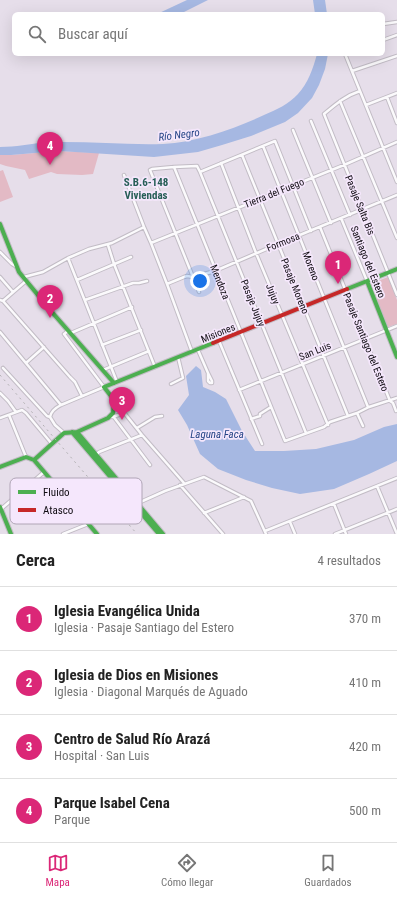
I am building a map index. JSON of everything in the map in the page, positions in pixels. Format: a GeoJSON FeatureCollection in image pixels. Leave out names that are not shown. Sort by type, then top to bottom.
{"type":"FeatureCollection","features":[{"type":"Feature","properties":{"kind":"street"},"geometry":{"type":"LineString","coordinates":[[385,24],[397,22]]}},
{"type":"Feature","properties":{"kind":"street"},"geometry":{"type":"LineString","coordinates":[[385,39],[397,36]]}},
{"type":"Feature","properties":{"kind":"street"},"geometry":{"type":"LineString","coordinates":[[346,56],[397,182]]}},
{"type":"Feature","properties":{"kind":"street"},"geometry":{"type":"LineString","coordinates":[[352,71],[397,56]]}},
{"type":"Feature","properties":{"kind":"street"},"geometry":{"type":"LineString","coordinates":[[360,91],[349,94],[340,101],[397,238]]}},
{"type":"Feature","properties":{"kind":"street"},"geometry":{"type":"LineString","coordinates":[[366,105],[397,93]]}},
{"type":"Feature","properties":{"kind":"street"},"geometry":{"type":"LineString","coordinates":[[387,97],[397,123]]}},
{"type":"Feature","properties":{"kind":"street","name":"Pasaje Salta Bis"},"geometry":{"type":"LineString","coordinates":[[340,101],[324,114],[397,295]]}},
{"type":"Feature","properties":{"kind":"street"},"geometry":{"type":"LineString","coordinates":[[311,120],[350,215]]}},
{"type":"Feature","properties":{"kind":"street"},"geometry":{"type":"LineString","coordinates":[[293,130],[331,223]]}},
{"type":"Feature","properties":{"kind":"street"},"geometry":{"type":"LineString","coordinates":[[199,292],[150,170],[174,166],[197,166],[200,172],[275,142],[311,231]]}},
{"type":"Feature","properties":{"kind":"street","name":"Tierra del Fuego"},"geometry":{"type":"LineString","coordinates":[[151,242],[198,225],[397,142]]}},
{"type":"Feature","properties":{"kind":"street","name":"Moreno"},"geometry":{"type":"LineString","coordinates":[[263,146],[368,407]]}},
{"type":"Feature","properties":{"kind":"street","name":"Pasaje Moreno"},"geometry":{"type":"LineString","coordinates":[[242,155],[348,416]]}},
{"type":"Feature","properties":{"kind":"street","name":"Jujuy"},"geometry":{"type":"LineString","coordinates":[[221,164],[256,253],[328,425]]}},
{"type":"Feature","properties":{"kind":"street","name":"Mendoza"},"geometry":{"type":"LineString","coordinates":[[174,166],[215,271],[285,441],[306,433]]}},
{"type":"Feature","properties":{"kind":"street","name":"Pasaje Jujuy"},"geometry":{"type":"LineString","coordinates":[[200,172],[306,433]]}},
{"type":"Feature","properties":{"kind":"street"},"geometry":{"type":"LineString","coordinates":[[124,175],[192,352]]}},
{"type":"Feature","properties":{"kind":"street","name":"Formosa"},"geometry":{"type":"LineString","coordinates":[[167,284],[187,276],[193,277],[215,271],[397,195]]}},
{"type":"Feature","properties":{"kind":"street","name":"Santiago del Estero"},"geometry":{"type":"LineString","coordinates":[[341,218],[397,357]]}},
{"type":"Feature","properties":{"kind":"street"},"geometry":{"type":"LineString","coordinates":[[0,224],[17,268],[26,282],[115,383]]}},
{"type":"Feature","properties":{"kind":"street"},"geometry":{"type":"LineString","coordinates":[[23,277],[42,272],[89,249],[108,245],[144,227]]}},
{"type":"Feature","properties":{"kind":"street","name":"Pasaje Santiago del Estero"},"geometry":{"type":"LineString","coordinates":[[320,227],[390,401],[393,403],[396,411]]}},
{"type":"Feature","properties":{"kind":"street"},"geometry":{"type":"LineString","coordinates":[[108,245],[114,264],[155,367]]}},
{"type":"Feature","properties":{"kind":"street"},"geometry":{"type":"LineString","coordinates":[[0,252],[17,268]]}},
{"type":"Feature","properties":{"kind":"street"},"geometry":{"type":"LineString","coordinates":[[77,280],[131,257]]}},
{"type":"Feature","properties":{"kind":"street"},"geometry":{"type":"LineString","coordinates":[[68,258],[102,345],[115,383]]}},
{"type":"Feature","properties":{"kind":"street","name":"Misiones"},"geometry":{"type":"LineString","coordinates":[[50,417],[55,408],[60,405],[397,269]]}},
{"type":"Feature","properties":{"kind":"street"},"geometry":{"type":"LineString","coordinates":[[0,277],[13,292]]}},
{"type":"Feature","properties":{"kind":"street"},"geometry":{"type":"LineString","coordinates":[[85,300],[133,283],[147,281]]}},
{"type":"Feature","properties":{"kind":"street"},"geometry":{"type":"LineString","coordinates":[[26,282],[2,300],[75,382],[82,396]]}},
{"type":"Feature","properties":{"kind":"street"},"geometry":{"type":"LineString","coordinates":[[132,307],[64,334],[142,435],[184,483]]}},
{"type":"Feature","properties":{"kind":"street","name":"San Luis"},"geometry":{"type":"LineString","coordinates":[[239,390],[397,326]]}},
{"type":"Feature","properties":{"kind":"street"},"geometry":{"type":"LineString","coordinates":[[102,345],[141,330]]}},
{"type":"Feature","properties":{"kind":"street"},"geometry":{"type":"LineString","coordinates":[[0,332],[60,405]]}},
{"type":"Feature","properties":{"kind":"street"},"geometry":{"type":"LineString","coordinates":[[72,344],[77,340]]}},
{"type":"Feature","properties":{"kind":"street"},"geometry":{"type":"LineString","coordinates":[[219,341],[262,444]]}},
{"type":"Feature","properties":{"kind":"street"},"geometry":{"type":"LineString","coordinates":[[26,363],[44,347]]}},
{"type":"Feature","properties":{"kind":"street"},"geometry":{"type":"LineString","coordinates":[[80,355],[85,350]]}},
{"type":"Feature","properties":{"kind":"street"},"geometry":{"type":"LineString","coordinates":[[198,350],[208,373]]}},
{"type":"Feature","properties":{"kind":"street"},"geometry":{"type":"LineString","coordinates":[[103,370],[149,351]]}},
{"type":"Feature","properties":{"kind":"street"},"geometry":{"type":"LineString","coordinates":[[171,384],[183,378],[178,357]]}},
{"type":"Feature","properties":{"kind":"street"},"geometry":{"type":"LineString","coordinates":[[3,368],[64,433]]}},
{"type":"Feature","properties":{"kind":"street"},"geometry":{"type":"LineString","coordinates":[[0,393],[16,412]]}},
{"type":"Feature","properties":{"kind":"street"},"geometry":{"type":"LineString","coordinates":[[306,433],[324,427],[330,422],[357,413],[368,407],[397,398]]}},
{"type":"Feature","properties":{"kind":"street"},"geometry":{"type":"LineString","coordinates":[[110,417],[113,413],[114,400]]}},
{"type":"Feature","properties":{"kind":"street"},"geometry":{"type":"LineString","coordinates":[[251,419],[260,416],[260,414],[271,407]]}},
{"type":"Feature","properties":{"kind":"street"},"geometry":{"type":"LineString","coordinates":[[0,418],[22,410],[52,444]]}},
{"type":"Feature","properties":{"kind":"street"},"geometry":{"type":"LineString","coordinates":[[34,460],[64,433],[74,432],[110,417],[125,413]]}},
{"type":"Feature","properties":{"kind":"street"},"geometry":{"type":"LineString","coordinates":[[357,413],[363,426]]}},
{"type":"Feature","properties":{"kind":"street"},"geometry":{"type":"LineString","coordinates":[[8,415],[26,457]]}},
{"type":"Feature","properties":{"kind":"street"},"geometry":{"type":"LineString","coordinates":[[137,428],[155,417],[162,416]]}},
{"type":"Feature","properties":{"kind":"street"},"geometry":{"type":"LineString","coordinates":[[110,417],[131,440],[150,465]]}},
{"type":"Feature","properties":{"kind":"street"},"geometry":{"type":"LineString","coordinates":[[74,432],[96,455],[114,478]]}},
{"type":"Feature","properties":{"kind":"street"},"geometry":{"type":"LineString","coordinates":[[74,432],[113,478]]}},
{"type":"Feature","properties":{"kind":"street"},"geometry":{"type":"LineString","coordinates":[[96,455],[99,452],[142,435]]}},
{"type":"Feature","properties":{"kind":"street"},"geometry":{"type":"LineString","coordinates":[[0,467],[26,457],[34,460],[49,478]]}},
{"type":"Feature","properties":{"kind":"street"},"geometry":{"type":"LineString","coordinates":[[37,478],[44,472]]}},
{"type":"Feature","properties":{"kind":"street"},"geometry":{"type":"LineString","coordinates":[[142,501],[184,483],[204,477],[244,496],[251,501],[265,533],[397,478]]}},
{"type":"Feature","properties":{"kind":"street"},"geometry":{"type":"LineString","coordinates":[[180,485],[223,534]]}},
{"type":"Feature","properties":{"kind":"street"},"geometry":{"type":"LineString","coordinates":[[378,486],[397,534]]}},
{"type":"Feature","properties":{"kind":"street"},"geometry":{"type":"LineString","coordinates":[[204,513],[244,496]]}},
{"type":"Feature","properties":{"kind":"street"},"geometry":{"type":"LineString","coordinates":[[10,501],[0,509],[11,534]]}},
{"type":"Feature","properties":{"kind":"street"},"geometry":{"type":"LineString","coordinates":[[334,504],[346,534]]}},
{"type":"Feature","properties":{"kind":"street"},"geometry":{"type":"LineString","coordinates":[[335,534],[397,509]]}},
{"type":"Feature","properties":{"kind":"street"},"geometry":{"type":"LineString","coordinates":[[142,512],[163,534]]}},
{"type":"Feature","properties":{"kind":"street"},"geometry":{"type":"LineString","coordinates":[[142,513],[159,534]]}},
{"type":"Feature","properties":{"kind":"street"},"geometry":{"type":"LineString","coordinates":[[290,522],[295,534]]}},
{"type":"Feature","properties":{"kind":"street"},"geometry":{"type":"LineString","coordinates":[[63,534],[88,524],[97,534]]}},
{"type":"Feature","properties":{"kind":"shaded area"},"geometry":{"type":"Polygon","coordinates":[[[59,151],[99,153],[93,174],[57,174],[51,172],[29,179],[25,170],[0,164],[0,155],[59,151]]]}},
{"type":"Feature","properties":{"kind":"shaded area"},"geometry":{"type":"Polygon","coordinates":[[[3,170],[13,197],[0,202],[0,171],[3,170]]]}},
{"type":"Feature","properties":{"kind":"shaded area"},"geometry":{"type":"Polygon","coordinates":[[[388,277],[397,300],[397,324],[388,327],[370,284],[388,277]]]}},
{"type":"Feature","properties":{"kind":"water"},"geometry":{"type":"Polygon","coordinates":[[[187,0],[208,0],[184,12],[161,12],[187,0]]]}},
{"type":"Feature","properties":{"kind":"water"},"geometry":{"type":"Polygon","coordinates":[[[313,0],[325,0],[327,12],[315,12],[313,0]]]}},
{"type":"Feature","properties":{"kind":"water"},"geometry":{"type":"Polygon","coordinates":[[[316,56],[328,56],[325,69],[319,85],[312,98],[298,113],[285,122],[251,136],[198,152],[154,157],[59,151],[0,155],[0,147],[47,142],[163,144],[202,138],[228,130],[278,109],[291,101],[302,90],[312,70],[316,56]]]}},
{"type":"Feature","properties":{"kind":"water","name":"Laguna Faca"},"geometry":{"type":"Polygon","coordinates":[[[196,366],[201,370],[203,387],[226,399],[242,431],[255,451],[316,449],[354,440],[384,427],[397,424],[397,461],[334,489],[300,494],[272,488],[218,469],[200,454],[187,425],[178,410],[189,395],[186,376],[196,366]]]}},
{"type":"Feature","properties":{"kind":"railway"},"geometry":{"type":"LineString","coordinates":[[0,375],[89,478]]}},
{"type":"Feature","properties":{"kind":"railway"},"geometry":{"type":"LineString","coordinates":[[128,524],[137,534]]}},
{"type":"Feature","properties":{"kind":"traffic: fast"},"geometry":{"type":"LineString","coordinates":[[0,224],[19,272],[114,383]]}},
{"type":"Feature","properties":{"kind":"traffic: fast"},"geometry":{"type":"LineString","coordinates":[[347,289],[397,269]]}},
{"type":"Feature","properties":{"kind":"traffic: fast"},"geometry":{"type":"LineString","coordinates":[[367,281],[397,357]]}},
{"type":"Feature","properties":{"kind":"traffic: fast"},"geometry":{"type":"LineString","coordinates":[[34,460],[64,433],[77,432],[108,418],[113,413],[114,400],[104,387],[213,343]]}},
{"type":"Feature","properties":{"kind":"traffic: fast"},"geometry":{"type":"LineString","coordinates":[[72,432],[111,478]]}},
{"type":"Feature","properties":{"kind":"traffic: fast"},"geometry":{"type":"LineString","coordinates":[[77,432],[116,478]]}},
{"type":"Feature","properties":{"kind":"traffic: fast"},"geometry":{"type":"LineString","coordinates":[[0,467],[26,457],[34,460],[49,478]]}},
{"type":"Feature","properties":{"kind":"traffic: fast"},"geometry":{"type":"LineString","coordinates":[[0,507],[11,534]]}},
{"type":"Feature","properties":{"kind":"traffic: fast"},"geometry":{"type":"LineString","coordinates":[[142,509],[163,534]]}},
{"type":"Feature","properties":{"kind":"traffic: fast"},"geometry":{"type":"LineString","coordinates":[[142,514],[159,534]]}},
{"type":"Feature","properties":{"kind":"traffic: fast"},"geometry":{"type":"LineString","coordinates":[[88,524],[97,534]]}},
{"type":"Feature","properties":{"kind":"traffic: jam"},"geometry":{"type":"LineString","coordinates":[[213,343],[347,289]]}},
{"type":"Feature","properties":{"kind":"place","name":"Parque Isabel Cena"},"geometry":{"type":"Point","coordinates":[50,165]}},
{"type":"Feature","properties":{"kind":"place","name":"Iglesia Evangélica Unida"},"geometry":{"type":"Point","coordinates":[338,284]}},
{"type":"Feature","properties":{"kind":"place","name":"Iglesia de Dios en Misiones"},"geometry":{"type":"Point","coordinates":[50,318]}},
{"type":"Feature","properties":{"kind":"place","name":"Centro de Salud Río Arazá"},"geometry":{"type":"Point","coordinates":[122,420]}},
{"type":"Feature","properties":{"kind":"district","name":"S.B.6-148 Viviendas"},"geometry":{"type":"Point","coordinates":[146,188]}},
{"type":"Feature","properties":{"kind":"water label","name":"Río Negro"},"geometry":{"type":"Point","coordinates":[179,135]}}]}
